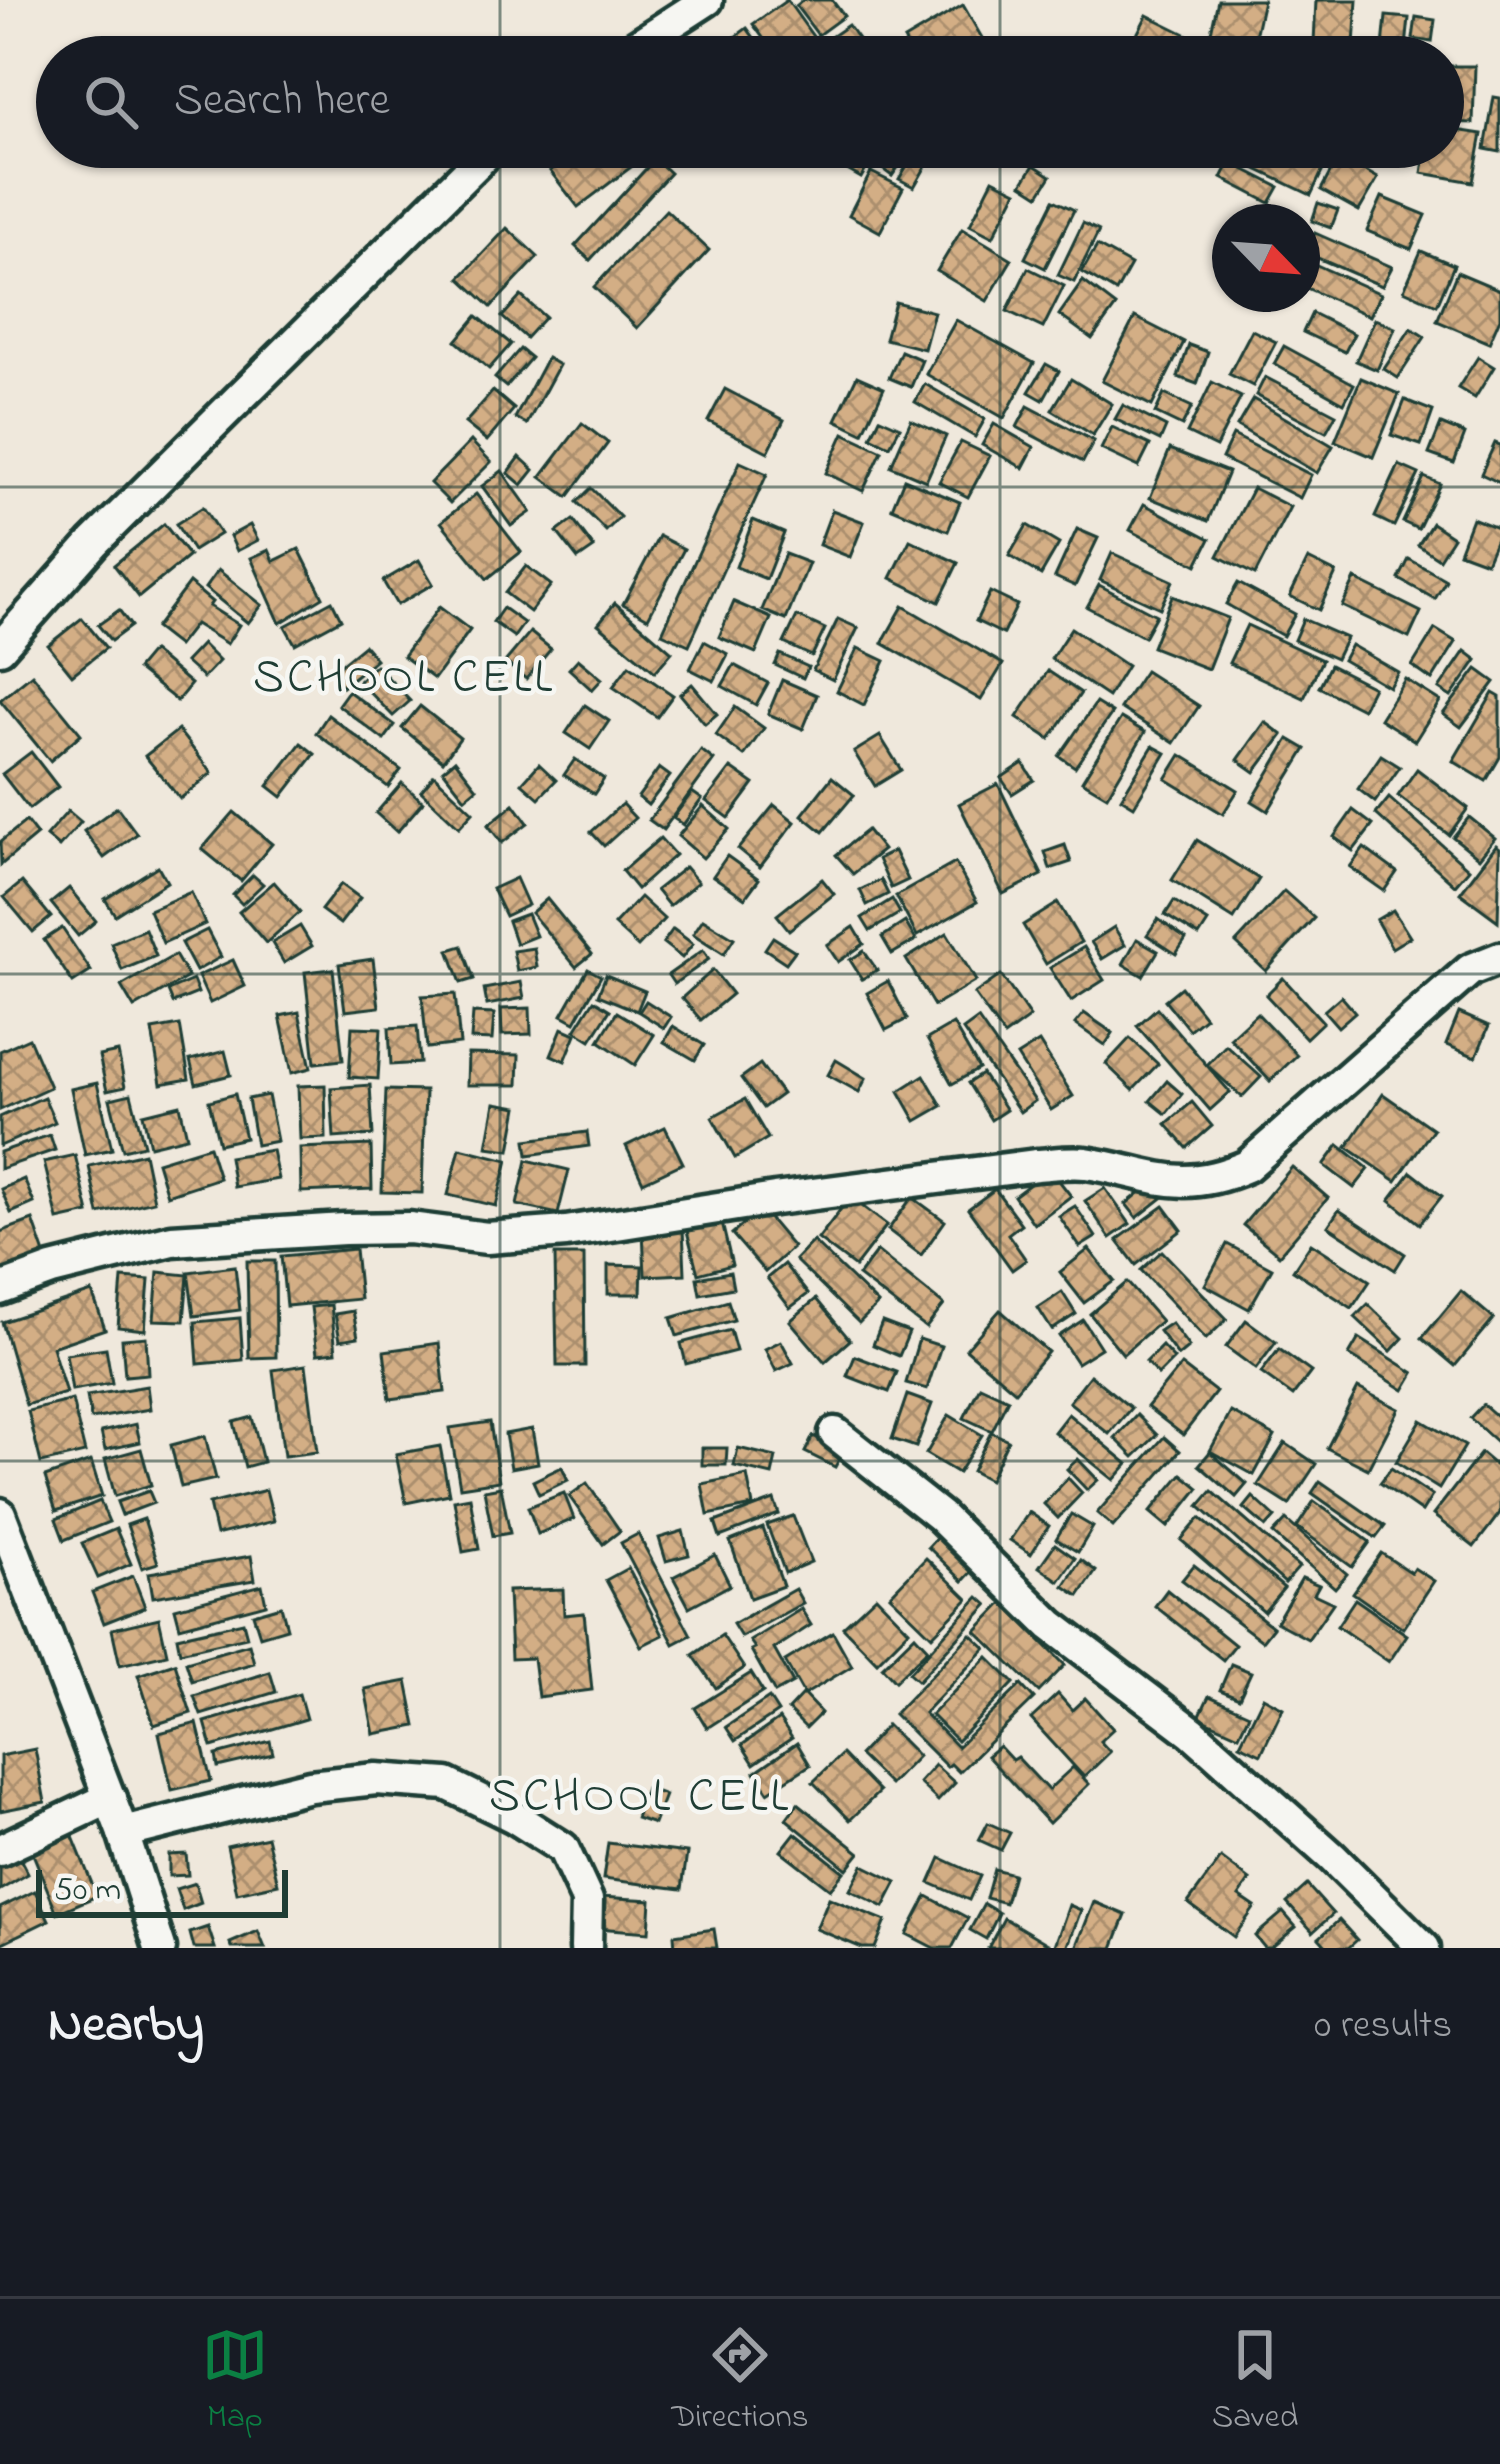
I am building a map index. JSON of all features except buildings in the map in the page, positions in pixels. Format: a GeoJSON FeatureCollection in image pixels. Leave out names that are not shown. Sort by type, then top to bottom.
{"type":"FeatureCollection","features":[{"type":"Feature","properties":{"kind":"street"},"geometry":{"type":"LineString","coordinates":[[651,36],[707,0]]}},
{"type":"Feature","properties":{"kind":"street"},"geometry":{"type":"LineString","coordinates":[[0,648],[94,542],[472,168]]}},
{"type":"Feature","properties":{"kind":"street"},"geometry":{"type":"LineString","coordinates":[[0,1289],[52,1270],[172,1240],[344,1229],[409,1228],[487,1238],[566,1232],[776,1198],[1059,1163],[1081,1162],[1180,1183],[1216,1180],[1247,1166],[1470,970],[1500,958]]}},
{"type":"Feature","properties":{"kind":"street"},"geometry":{"type":"LineString","coordinates":[[836,1433],[940,1516],[1051,1625],[1192,1732],[1424,1948]]}},
{"type":"Feature","properties":{"kind":"street"},"geometry":{"type":"LineString","coordinates":[[0,1514],[123,1833],[160,1948]]}},
{"type":"Feature","properties":{"kind":"street"},"geometry":{"type":"LineString","coordinates":[[123,1833],[310,1786],[376,1779],[447,1784],[563,1848],[586,1900],[586,1948]]}},
{"type":"Feature","properties":{"kind":"street"},"geometry":{"type":"LineString","coordinates":[[0,1850],[110,1798]]}},
{"type":"Feature","properties":{"kind":"district","name":"SCHOOL CELL"},"geometry":{"type":"Point","coordinates":[404,674]}},
{"type":"Feature","properties":{"kind":"district","name":"SCHOOL CELL"},"geometry":{"type":"Point","coordinates":[640,1793]}}]}
